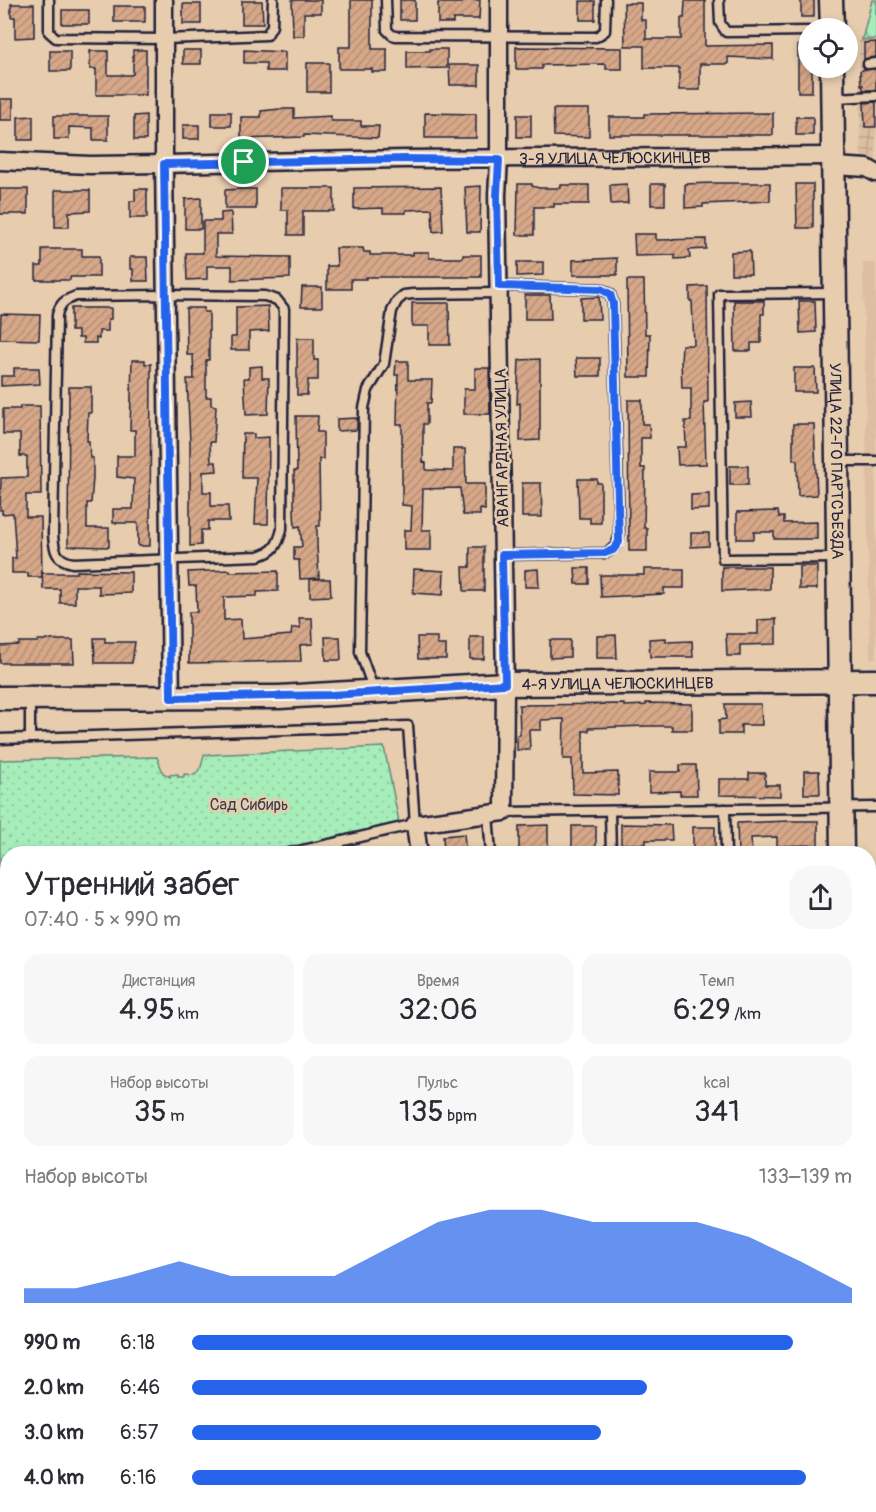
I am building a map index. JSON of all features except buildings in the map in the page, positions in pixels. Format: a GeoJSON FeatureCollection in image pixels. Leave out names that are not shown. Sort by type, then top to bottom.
{"type":"FeatureCollection","features":[{"type":"Feature","properties":{"kind":"main road"},"geometry":{"type":"LineString","coordinates":[[831,0],[832,18]]}},
{"type":"Feature","properties":{"kind":"main road","name":"УЛИЦА 22-ГО ПАРТСЪЕЗДА"},"geometry":{"type":"LineString","coordinates":[[832,78],[842,846]]}},
{"type":"Feature","properties":{"kind":"main road","name":"4-Я УЛИЦА ЧЕЛЮСКИНЦЕВ"},"geometry":{"type":"LineString","coordinates":[[0,698],[279,697],[505,684],[876,681]]}},
{"type":"Feature","properties":{"kind":"street"},"geometry":{"type":"LineString","coordinates":[[164,0],[165,295],[171,698]]}},
{"type":"Feature","properties":{"kind":"street","name":"АВАНГАРДНАЯ УЛИЦА"},"geometry":{"type":"LineString","coordinates":[[496,813],[505,684],[497,195],[499,0]]}},
{"type":"Feature","properties":{"kind":"street","name":"3-Я УЛИЦА ЧЕЛЮСКИНЦЕВ"},"geometry":{"type":"LineString","coordinates":[[0,161],[90,165],[404,159],[834,161],[867,168],[876,173]]}},
{"type":"Feature","properties":{"kind":"street"},"geometry":{"type":"LineString","coordinates":[[418,846],[415,824],[496,813]]}},
{"type":"Feature","properties":{"kind":"lane"},"geometry":{"type":"LineString","coordinates":[[49,0],[49,28],[51,34],[56,38],[165,39],[267,35],[272,26],[273,0]]}},
{"type":"Feature","properties":{"kind":"lane"},"geometry":{"type":"LineString","coordinates":[[386,0],[386,26],[392,35],[499,36],[600,36],[606,27],[606,0]]}},
{"type":"Feature","properties":{"kind":"lane"},"geometry":{"type":"LineString","coordinates":[[719,0],[720,23],[726,32],[798,31]]}},
{"type":"Feature","properties":{"kind":"lane"},"geometry":{"type":"LineString","coordinates":[[833,98],[876,96]]}},
{"type":"Feature","properties":{"kind":"lane"},"geometry":{"type":"LineString","coordinates":[[375,693],[360,652],[364,408],[368,390],[384,364],[396,301],[404,295],[413,294],[601,289],[610,294],[613,304],[619,542],[613,550],[605,553],[502,555]]}},
{"type":"Feature","properties":{"kind":"lane"},"geometry":{"type":"LineString","coordinates":[[835,293],[719,294],[723,559],[839,558]]}},
{"type":"Feature","properties":{"kind":"lane"},"geometry":{"type":"LineString","coordinates":[[165,295],[265,296],[277,300],[284,309],[282,529],[279,543],[271,553],[258,556],[74,563],[64,561],[57,557],[53,534],[59,306],[66,299],[76,296],[165,295]]}},
{"type":"Feature","properties":{"kind":"lane"},"geometry":{"type":"LineString","coordinates":[[838,462],[876,461]]}},
{"type":"Feature","properties":{"kind":"lane"},"geometry":{"type":"LineString","coordinates":[[30,698],[30,738]]}},
{"type":"Feature","properties":{"kind":"lane"},"geometry":{"type":"LineString","coordinates":[[0,739],[408,726],[415,824],[321,846]]}},
{"type":"Feature","properties":{"kind":"lane"},"geometry":{"type":"LineString","coordinates":[[492,846],[496,813],[876,807]]}},
{"type":"Feature","properties":{"kind":"lane"},"geometry":{"type":"LineString","coordinates":[[725,809],[726,846]]}},
{"type":"Feature","properties":{"kind":"lane"},"geometry":{"type":"LineString","coordinates":[[610,811],[611,846]]}},
{"type":"Feature","properties":{"kind":"lane"},"geometry":{"type":"LineString","coordinates":[[339,842],[340,846]]}},
{"type":"Feature","properties":{"kind":"shaded area"},"geometry":{"type":"Polygon","coordinates":[[[876,35],[876,169],[861,163],[859,36],[876,35]]]}},
{"type":"Feature","properties":{"kind":"shaded area"},"geometry":{"type":"Polygon","coordinates":[[[863,263],[876,263],[876,658],[870,658],[863,263]]]}},
{"type":"Feature","properties":{"kind":"green space"},"geometry":{"type":"Polygon","coordinates":[[[872,0],[876,0],[876,39],[862,40],[872,0]]]}},
{"type":"Feature","properties":{"kind":"green space","name":"Сад Сибирь"},"geometry":{"type":"Polygon","coordinates":[[[384,747],[399,822],[294,846],[0,846],[0,760],[157,757],[163,773],[170,777],[170,775],[178,774],[178,777],[184,777],[184,774],[195,775],[201,767],[204,755],[384,747]]]}},
{"type":"Feature","properties":{"kind":"route"},"geometry":{"type":"LineString","coordinates":[[499,160],[497,195],[499,286],[601,289],[610,294],[613,304],[619,542],[613,550],[605,553],[502,555],[505,684],[331,695],[171,698],[164,164],[244,162],[499,160]]}}]}
